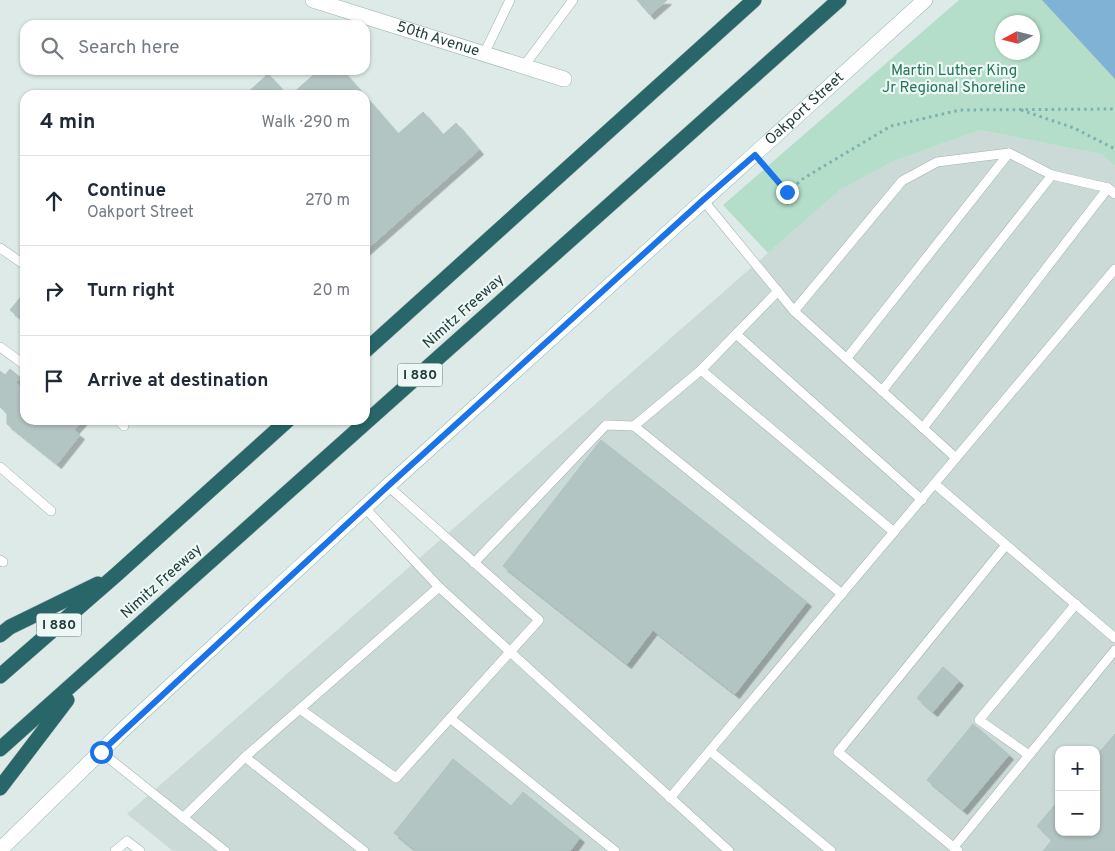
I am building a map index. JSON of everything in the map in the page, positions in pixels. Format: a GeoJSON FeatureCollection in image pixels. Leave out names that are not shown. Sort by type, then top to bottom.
{"type":"FeatureCollection","features":[{"type":"Feature","properties":{"kind":"highway"},"geometry":{"type":"LineString","coordinates":[[370,346],[754,0]]}},
{"type":"Feature","properties":{"kind":"highway","name":"Nimitz Freeway"},"geometry":{"type":"LineString","coordinates":[[370,420],[839,0]]}},
{"type":"Feature","properties":{"kind":"highway","name":"I 880"},"geometry":{"type":"LineString","coordinates":[[0,676],[118,574],[282,425]]}},
{"type":"Feature","properties":{"kind":"highway","name":"Nimitz Freeway"},"geometry":{"type":"LineString","coordinates":[[0,749],[364,425]]}},
{"type":"Feature","properties":{"kind":"highway"},"geometry":{"type":"LineString","coordinates":[[0,635],[10,627],[118,574]]}},
{"type":"Feature","properties":{"kind":"highway"},"geometry":{"type":"LineString","coordinates":[[0,788],[86,674]]}},
{"type":"Feature","properties":{"kind":"main road","name":"50th Avenue"},"geometry":{"type":"LineString","coordinates":[[313,0],[564,78]]}},
{"type":"Feature","properties":{"kind":"main road","name":"Oakport Street"},"geometry":{"type":"LineString","coordinates":[[0,850],[101,752],[388,486],[925,0]]}},
{"type":"Feature","properties":{"kind":"lane"},"geometry":{"type":"LineString","coordinates":[[484,54],[510,0]]}},
{"type":"Feature","properties":{"kind":"lane"},"geometry":{"type":"LineString","coordinates":[[524,66],[573,0]]}},
{"type":"Feature","properties":{"kind":"lane"},"geometry":{"type":"LineString","coordinates":[[847,358],[1009,153]]}},
{"type":"Feature","properties":{"kind":"lane"},"geometry":{"type":"LineString","coordinates":[[794,311],[902,181],[937,162],[1009,153],[1052,175],[1112,191],[923,428]]}},
{"type":"Feature","properties":{"kind":"lane"},"geometry":{"type":"LineString","coordinates":[[882,390],[1052,175]]}},
{"type":"Feature","properties":{"kind":"lane"},"geometry":{"type":"LineString","coordinates":[[703,200],[794,311],[956,458]]}},
{"type":"Feature","properties":{"kind":"lane"},"geometry":{"type":"LineString","coordinates":[[0,248],[20,262]]}},
{"type":"Feature","properties":{"kind":"lane"},"geometry":{"type":"LineString","coordinates":[[670,798],[1115,269]]}},
{"type":"Feature","properties":{"kind":"lane"},"geometry":{"type":"LineString","coordinates":[[634,426],[701,370],[778,291]]}},
{"type":"Feature","properties":{"kind":"lane"},"geometry":{"type":"LineString","coordinates":[[736,334],[922,500]]}},
{"type":"Feature","properties":{"kind":"lane"},"geometry":{"type":"LineString","coordinates":[[0,347],[20,362]]}},
{"type":"Feature","properties":{"kind":"lane"},"geometry":{"type":"LineString","coordinates":[[701,370],[894,532]]}},
{"type":"Feature","properties":{"kind":"lane"},"geometry":{"type":"LineString","coordinates":[[474,563],[606,425],[634,426],[842,594]]}},
{"type":"Feature","properties":{"kind":"lane"},"geometry":{"type":"LineString","coordinates":[[0,467],[51,511]]}},
{"type":"Feature","properties":{"kind":"lane"},"geometry":{"type":"LineString","coordinates":[[935,484],[1115,638]]}},
{"type":"Feature","properties":{"kind":"lane"},"geometry":{"type":"LineString","coordinates":[[300,709],[396,778],[539,620],[388,486]]}},
{"type":"Feature","properties":{"kind":"lane"},"geometry":{"type":"LineString","coordinates":[[365,508],[440,587],[729,851]]}},
{"type":"Feature","properties":{"kind":"lane"},"geometry":{"type":"LineString","coordinates":[[1006,545],[838,752],[956,849],[1029,755],[1115,650]]}},
{"type":"Feature","properties":{"kind":"lane"},"geometry":{"type":"LineString","coordinates":[[184,818],[245,756],[440,587]]}},
{"type":"Feature","properties":{"kind":"lane"},"geometry":{"type":"LineString","coordinates":[[1029,755],[979,720],[1076,604]]}},
{"type":"Feature","properties":{"kind":"lane"},"geometry":{"type":"LineString","coordinates":[[450,718],[615,851]]}},
{"type":"Feature","properties":{"kind":"lane"},"geometry":{"type":"LineString","coordinates":[[710,751],[831,851]]}},
{"type":"Feature","properties":{"kind":"lane"},"geometry":{"type":"LineString","coordinates":[[101,752],[224,851]]}},
{"type":"Feature","properties":{"kind":"lane"},"geometry":{"type":"LineString","coordinates":[[245,756],[364,851]]}},
{"type":"Feature","properties":{"kind":"lane"},"geometry":{"type":"LineString","coordinates":[[115,851],[127,841],[140,851]]}},
{"type":"Feature","properties":{"kind":"path"},"geometry":{"type":"LineString","coordinates":[[1019,109],[1074,128],[1115,149]]}},
{"type":"Feature","properties":{"kind":"path"},"geometry":{"type":"LineString","coordinates":[[755,155],[787,192],[804,178],[891,126],[960,110],[1115,109]]}},
{"type":"Feature","properties":{"kind":"shaded area"},"geometry":{"type":"Polygon","coordinates":[[[980,130],[1101,154],[1115,166],[1115,851],[173,851],[127,814],[840,190],[894,161],[980,130]]]}},
{"type":"Feature","properties":{"kind":"green space","name":"Martin Luther King Jr Regional Shoreline"},"geometry":{"type":"Polygon","coordinates":[[[959,0],[1115,0],[1115,166],[1101,154],[980,130],[894,161],[840,190],[768,253],[723,205],[959,0]]]}},
{"type":"Feature","properties":{"kind":"water"},"geometry":{"type":"Polygon","coordinates":[[[1042,0],[1115,0],[1115,79],[1042,0]]]}},
{"type":"Feature","properties":{"kind":"building"},"geometry":{"type":"Polygon","coordinates":[[[637,0],[667,0],[650,15],[637,0]]]}},
{"type":"Feature","properties":{"kind":"building"},"geometry":{"type":"Polygon","coordinates":[[[269,75],[282,90],[250,90],[269,75]]]}},
{"type":"Feature","properties":{"kind":"building"},"geometry":{"type":"Polygon","coordinates":[[[313,75],[346,75],[360,90],[297,90],[313,75]]]}},
{"type":"Feature","properties":{"kind":"building"},"geometry":{"type":"Polygon","coordinates":[[[370,102],[398,134],[423,112],[443,135],[456,123],[479,150],[370,247],[370,102]]]}},
{"type":"Feature","properties":{"kind":"building"},"geometry":{"type":"Polygon","coordinates":[[[20,298],[20,318],[10,310],[20,298]]]}},
{"type":"Feature","properties":{"kind":"building"},"geometry":{"type":"Polygon","coordinates":[[[10,369],[20,377],[16,383],[20,387],[20,425],[67,425],[80,435],[57,464],[7,424],[7,413],[0,407],[0,371],[5,375],[10,369]]]}},
{"type":"Feature","properties":{"kind":"building"},"geometry":{"type":"Polygon","coordinates":[[[68,425],[78,425],[74,430],[68,425]]]}},
{"type":"Feature","properties":{"kind":"building"},"geometry":{"type":"Polygon","coordinates":[[[601,440],[807,602],[735,694],[653,630],[627,664],[503,566],[601,440]]]}},
{"type":"Feature","properties":{"kind":"building"},"geometry":{"type":"Polygon","coordinates":[[[943,667],[959,681],[933,712],[917,698],[943,667]]]}},
{"type":"Feature","properties":{"kind":"building"},"geometry":{"type":"Polygon","coordinates":[[[973,724],[1009,755],[963,810],[927,780],[973,724]]]}},
{"type":"Feature","properties":{"kind":"building"},"geometry":{"type":"Polygon","coordinates":[[[1115,734],[1115,851],[1043,851],[1052,840],[1037,826],[1055,805],[1055,836],[1100,836],[1100,751],[1115,734]]]}},
{"type":"Feature","properties":{"kind":"building"},"geometry":{"type":"Polygon","coordinates":[[[453,759],[511,806],[523,792],[580,838],[570,851],[416,851],[394,833],[453,759]]]}},
{"type":"Feature","properties":{"kind":"route"},"geometry":{"type":"LineString","coordinates":[[101,752],[388,486],[755,155],[787,192]]}}]}
